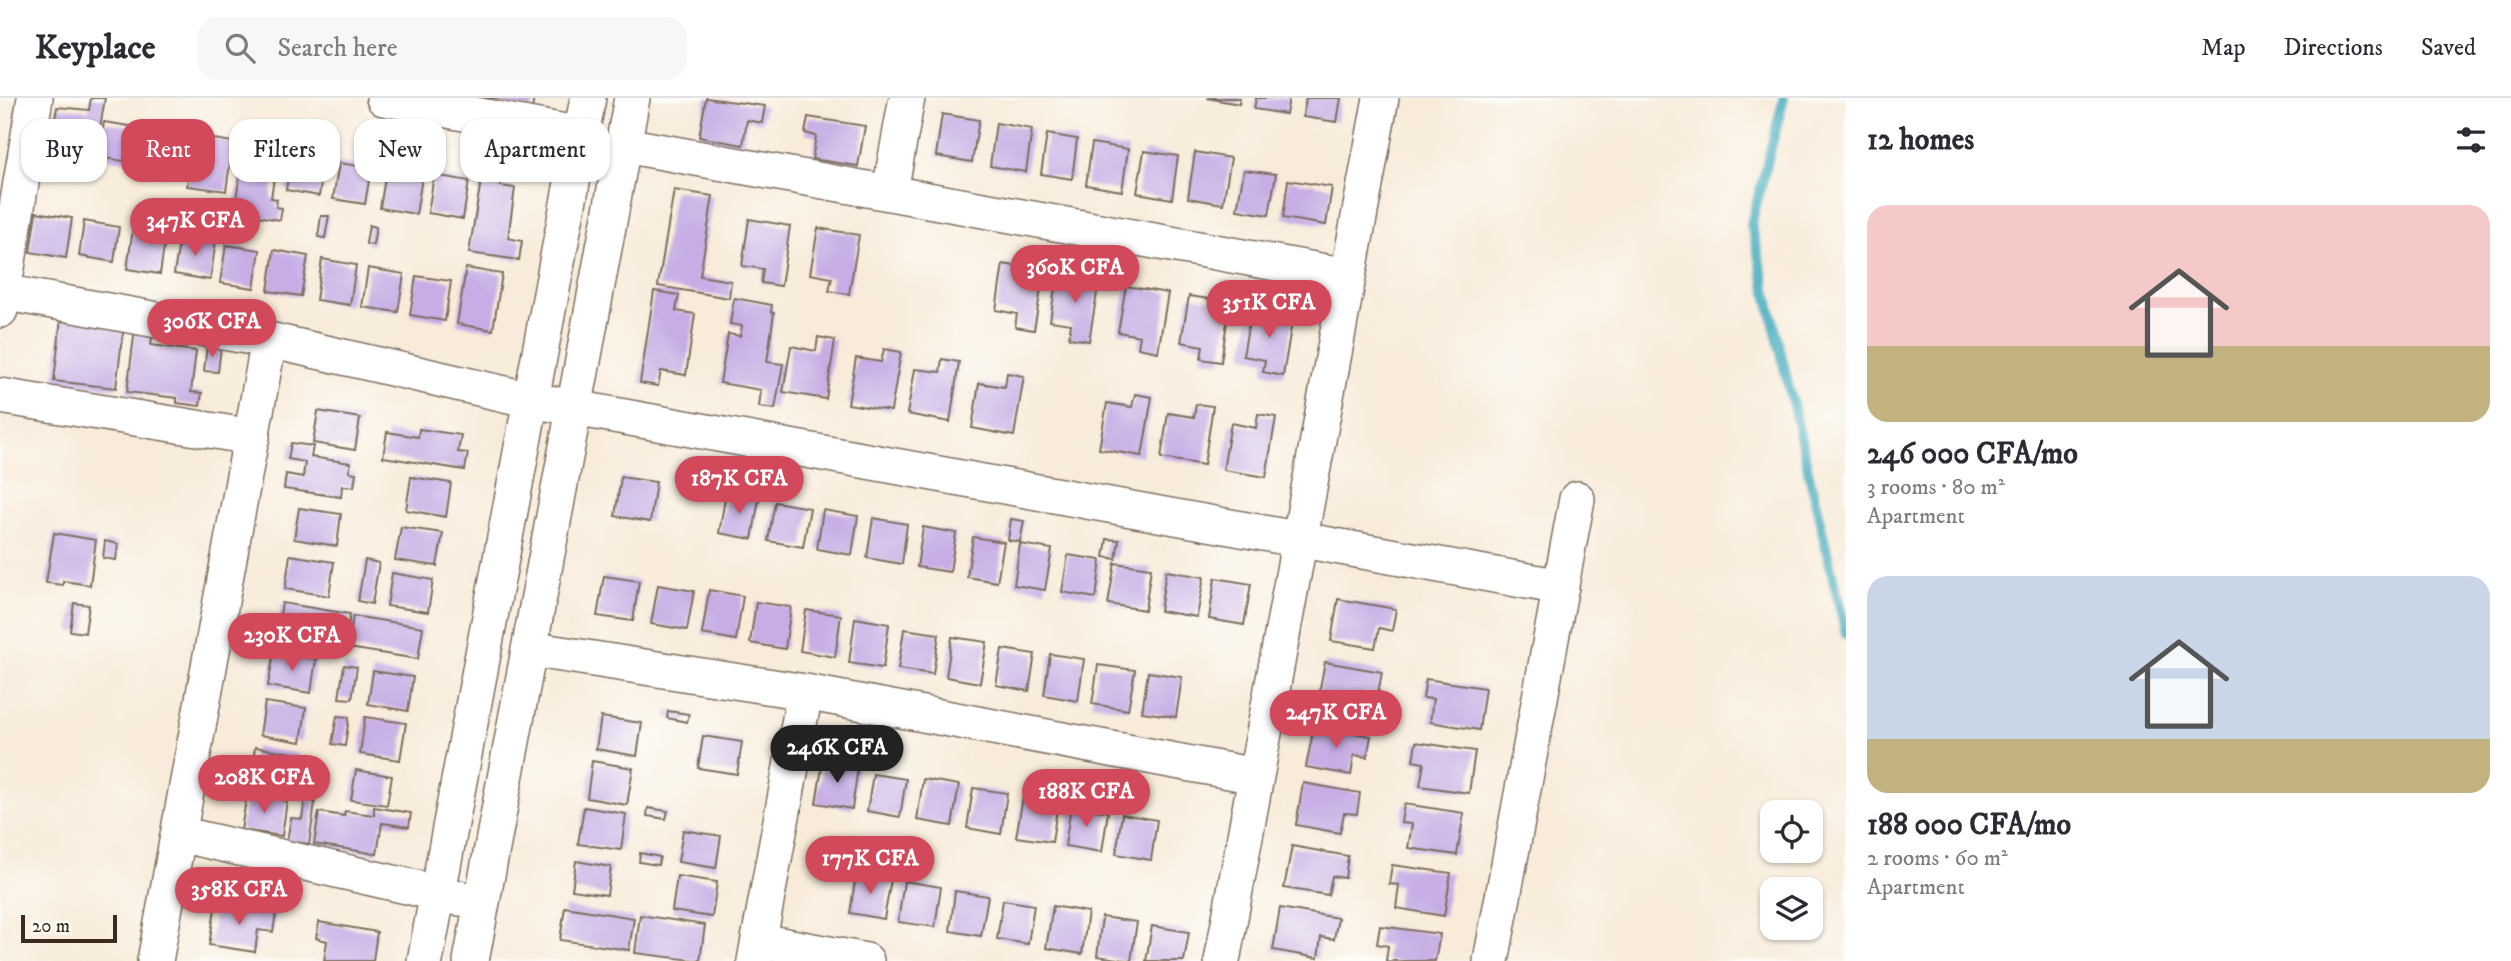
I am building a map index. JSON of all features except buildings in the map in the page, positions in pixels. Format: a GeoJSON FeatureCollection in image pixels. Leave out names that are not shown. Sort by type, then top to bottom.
{"type":"FeatureCollection","features":[{"type":"Feature","properties":{"kind":"street"},"geometry":{"type":"LineString","coordinates":[[35,98],[1,301],[270,340],[531,400],[1561,587]]}},
{"type":"Feature","properties":{"kind":"street"},"geometry":{"type":"LineString","coordinates":[[384,98],[496,119]]}},
{"type":"Feature","properties":{"kind":"street"},"geometry":{"type":"LineString","coordinates":[[584,119],[588,98]]}},
{"type":"Feature","properties":{"kind":"street"},"geometry":{"type":"LineString","coordinates":[[471,961],[632,98]]}},
{"type":"Feature","properties":{"kind":"street"},"geometry":{"type":"LineString","coordinates":[[890,191],[907,98]]}},
{"type":"Feature","properties":{"kind":"street"},"geometry":{"type":"LineString","coordinates":[[1222,961],[1381,98]]}},
{"type":"Feature","properties":{"kind":"street"},"geometry":{"type":"LineString","coordinates":[[624,145],[1348,276]]}},
{"type":"Feature","properties":{"kind":"street"},"geometry":{"type":"LineString","coordinates":[[425,961],[572,182]]}},
{"type":"Feature","properties":{"kind":"street"},"geometry":{"type":"LineString","coordinates":[[155,961],[270,340]]}},
{"type":"Feature","properties":{"kind":"street"},"geometry":{"type":"LineString","coordinates":[[0,396],[252,437]]}},
{"type":"Feature","properties":{"kind":"street"},"geometry":{"type":"LineString","coordinates":[[1491,961],[1577,499]]}},
{"type":"Feature","properties":{"kind":"street"},"geometry":{"type":"LineString","coordinates":[[529,649],[805,692],[1256,776]]}},
{"type":"Feature","properties":{"kind":"street"},"geometry":{"type":"LineString","coordinates":[[805,692],[757,951],[866,961]]}},
{"type":"Feature","properties":{"kind":"street"},"geometry":{"type":"LineString","coordinates":[[179,834],[482,903]]}},
{"type":"Feature","properties":{"kind":"waterway"},"geometry":{"type":"LineString","coordinates":[[1784,98],[1751,224],[1846,634]]}}]}
